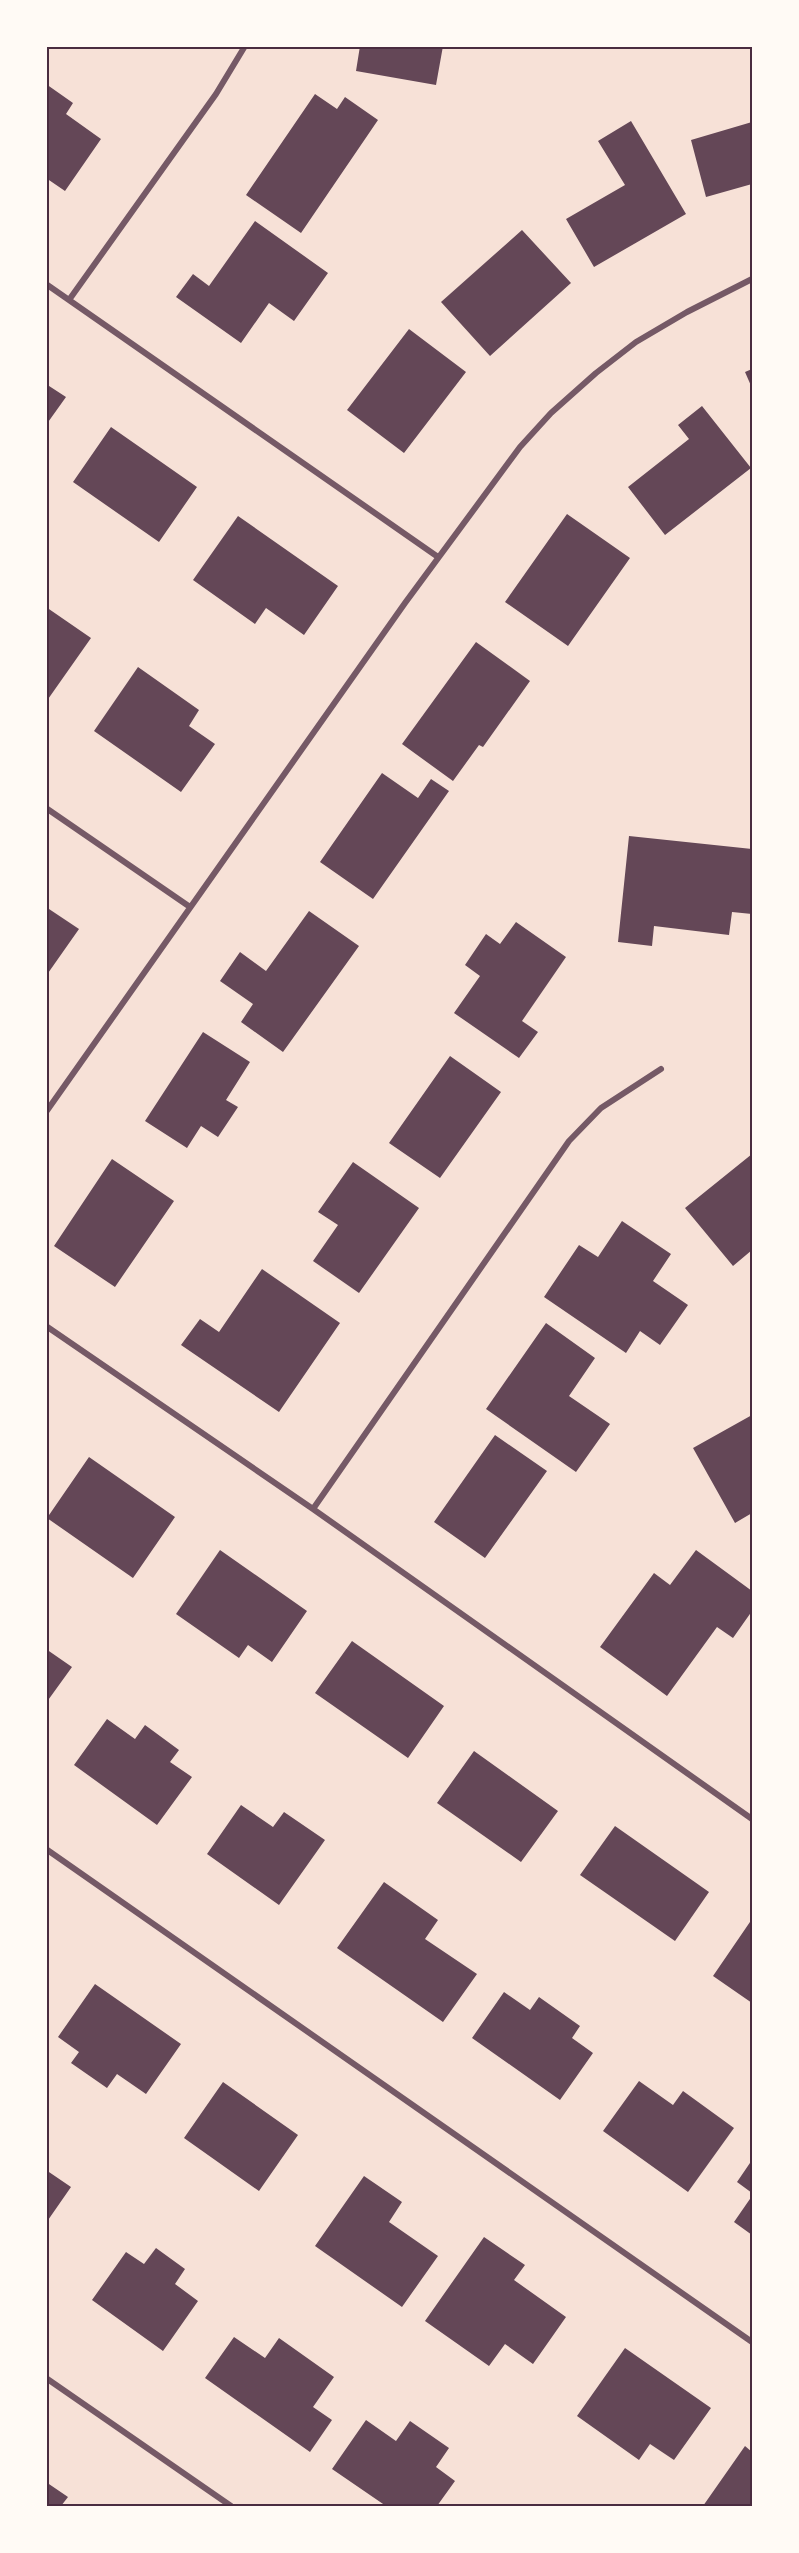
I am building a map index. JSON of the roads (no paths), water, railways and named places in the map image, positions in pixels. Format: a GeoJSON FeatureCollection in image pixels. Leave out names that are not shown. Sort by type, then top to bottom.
{"type":"FeatureCollection","features":[{"type":"Feature","properties":{"kind":"street"},"geometry":{"type":"LineString","coordinates":[[69,300],[216,94],[245,46]]}},
{"type":"Feature","properties":{"kind":"street"},"geometry":{"type":"LineString","coordinates":[[46,1112],[438,557],[519,447],[551,412],[596,373],[646,336],[687,312],[753,279]]}},
{"type":"Feature","properties":{"kind":"street"},"geometry":{"type":"LineString","coordinates":[[46,284],[438,557]]}},
{"type":"Feature","properties":{"kind":"street"},"geometry":{"type":"LineString","coordinates":[[46,808],[190,907]]}},
{"type":"Feature","properties":{"kind":"street"},"geometry":{"type":"LineString","coordinates":[[313,1509],[569,1141],[601,1108],[661,1069]]}},
{"type":"Feature","properties":{"kind":"street"},"geometry":{"type":"LineString","coordinates":[[46,1326],[313,1509],[751,1815]]}},
{"type":"Feature","properties":{"kind":"street"},"geometry":{"type":"LineString","coordinates":[[46,1849],[753,2342]]}},
{"type":"Feature","properties":{"kind":"street"},"geometry":{"type":"LineString","coordinates":[[46,2378],[231,2506]]}}]}
